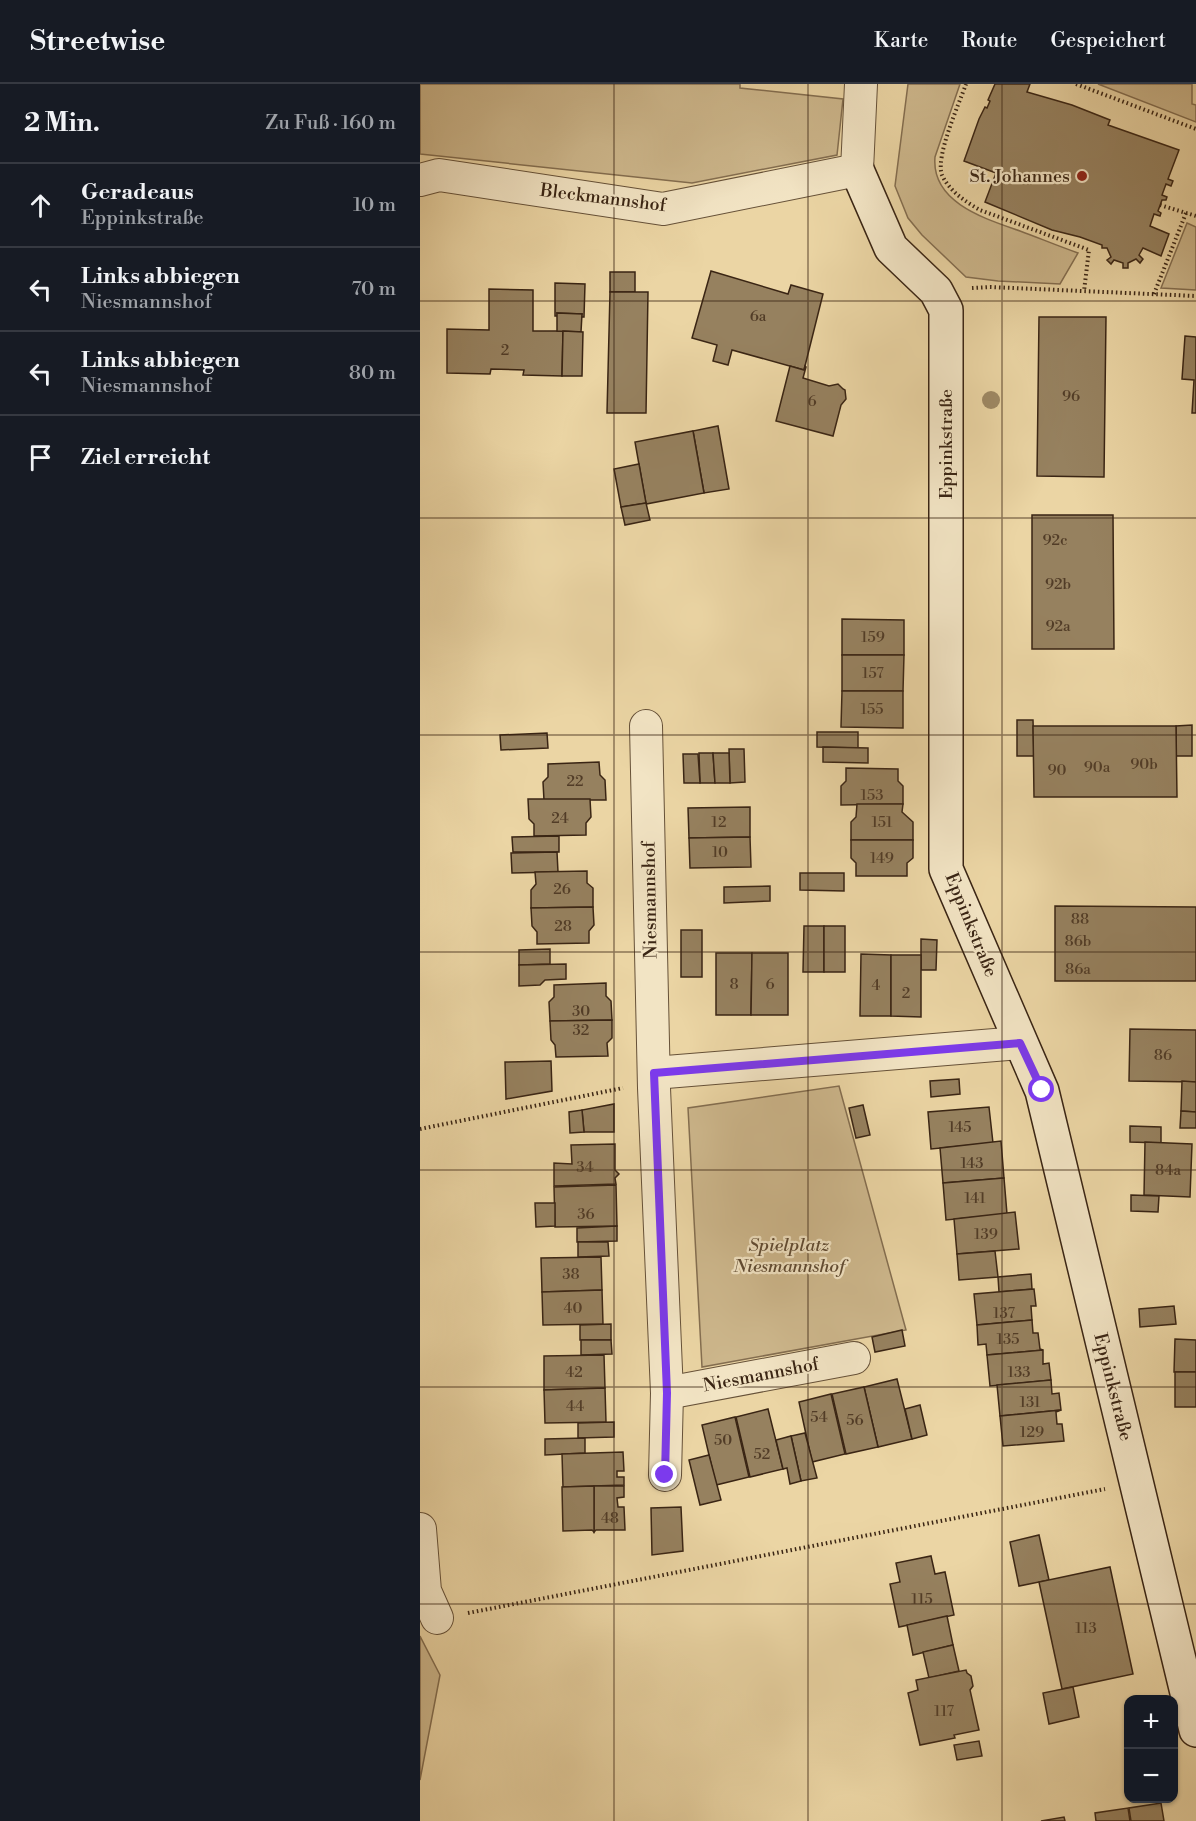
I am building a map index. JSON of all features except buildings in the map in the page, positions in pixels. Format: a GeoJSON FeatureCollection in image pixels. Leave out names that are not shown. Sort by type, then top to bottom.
{"type":"FeatureCollection","features":[{"type":"Feature","properties":{"kind":"street","name":"Eppinkstraße"},"geometry":{"type":"LineString","coordinates":[[861,84],[857,170],[891,248],[936,291],[946,310],[946,869],[1042,1090],[1136,1483],[1195,1716]]}},
{"type":"Feature","properties":{"kind":"street","name":"Bleckmannshof"},"geometry":{"type":"LineString","coordinates":[[420,180],[440,175],[663,209],[857,170]]}},
{"type":"Feature","properties":{"kind":"street","name":"Niesmannshof"},"geometry":{"type":"LineString","coordinates":[[646,726],[654,1081],[667,1393],[665,1475]]}},
{"type":"Feature","properties":{"kind":"street"},"geometry":{"type":"LineString","coordinates":[[654,1081],[1020,1043]]}},
{"type":"Feature","properties":{"kind":"street","name":"Niesmannshof"},"geometry":{"type":"LineString","coordinates":[[667,1393],[854,1358]]}},
{"type":"Feature","properties":{"kind":"street"},"geometry":{"type":"LineString","coordinates":[[420,1529],[424,1591],[437,1618]]}},
{"type":"Feature","properties":{"kind":"path"},"geometry":{"type":"LineString","coordinates":[[966,84],[942,153],[940,166],[942,175],[951,188],[965,201],[980,210],[1089,250],[1084,291]]}},
{"type":"Feature","properties":{"kind":"path"},"geometry":{"type":"LineString","coordinates":[[1076,84],[1196,129]]}},
{"type":"Feature","properties":{"kind":"path"},"geometry":{"type":"LineString","coordinates":[[1160,205],[1196,216]]}},
{"type":"Feature","properties":{"kind":"path"},"geometry":{"type":"LineString","coordinates":[[1154,294],[1186,213]]}},
{"type":"Feature","properties":{"kind":"path"},"geometry":{"type":"LineString","coordinates":[[936,291],[990,287],[1196,296]]}},
{"type":"Feature","properties":{"kind":"path"},"geometry":{"type":"LineString","coordinates":[[420,1129],[654,1081]]}},
{"type":"Feature","properties":{"kind":"path"},"geometry":{"type":"LineString","coordinates":[[437,1618],[1136,1483]]}},
{"type":"Feature","properties":{"kind":"green space"},"geometry":{"type":"Polygon","coordinates":[[[420,84],[740,84],[740,88],[843,99],[837,155],[692,183],[420,154],[420,84]]]}},
{"type":"Feature","properties":{"kind":"green space"},"geometry":{"type":"Polygon","coordinates":[[[908,84],[960,84],[935,157],[936,173],[942,186],[963,207],[977,214],[1078,253],[1060,284],[966,277],[922,235],[908,218],[895,186],[908,84]]]}},
{"type":"Feature","properties":{"kind":"green space"},"geometry":{"type":"Polygon","coordinates":[[[1098,84],[1192,84],[1192,104],[1196,105],[1196,122],[1098,84]]]}},
{"type":"Feature","properties":{"kind":"green space"},"geometry":{"type":"Polygon","coordinates":[[[1187,223],[1196,227],[1196,290],[1161,288],[1187,223]]]}},
{"type":"Feature","properties":{"kind":"green space","name":"Spielplatz Niesmannshof"},"geometry":{"type":"Polygon","coordinates":[[[839,1086],[906,1330],[702,1367],[688,1108],[839,1086]]]}},
{"type":"Feature","properties":{"kind":"green space"},"geometry":{"type":"Polygon","coordinates":[[[420,1636],[440,1675],[420,1780],[420,1636]]]}},
{"type":"Feature","properties":{"kind":"place","name":"St. Johannes"},"geometry":{"type":"Point","coordinates":[1082,176]}},
{"type":"Feature","properties":{"kind":"route"},"geometry":{"type":"LineString","coordinates":[[665,1475],[667,1393],[654,1073],[1020,1043],[1042,1090]]}}]}
